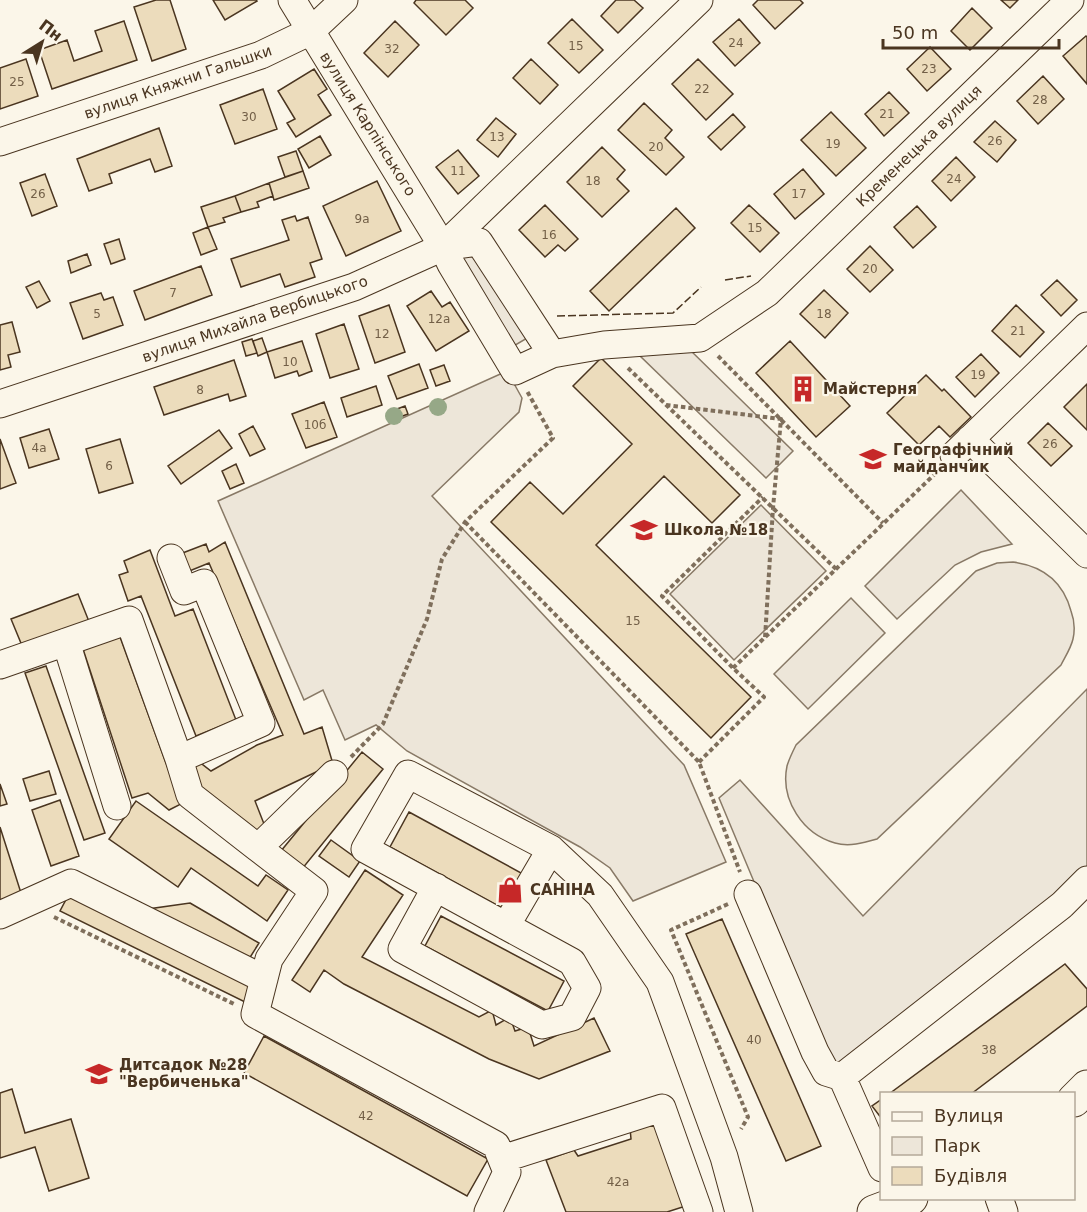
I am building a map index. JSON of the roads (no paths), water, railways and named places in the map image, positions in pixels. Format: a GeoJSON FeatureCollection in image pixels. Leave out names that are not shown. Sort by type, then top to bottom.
{"type":"FeatureCollection","features":[{"type":"Feature","properties":{"kind":"main road"},"geometry":{"type":"LineString","coordinates":[[1075,1099],[1087,1087]]}},
{"type":"Feature","properties":{"kind":"street","name":"вулиця Карпінського"},"geometry":{"type":"LineString","coordinates":[[292,0],[443,247],[515,371],[552,354]]}},
{"type":"Feature","properties":{"kind":"street","name":"вулиця Княжни Гальшки"},"geometry":{"type":"LineString","coordinates":[[0,142],[261,55],[311,32],[344,0]]}},
{"type":"Feature","properties":{"kind":"street","name":"вулиця Михайла Вербицького"},"geometry":{"type":"LineString","coordinates":[[0,404],[354,287],[443,247],[699,0]]}},
{"type":"Feature","properties":{"kind":"street","name":"Кременецька вулиця"},"geometry":{"type":"LineString","coordinates":[[552,354],[604,345],[700,338],[767,293],[1070,0]]}},
{"type":"Feature","properties":{"kind":"street"},"geometry":{"type":"LineString","coordinates":[[443,247],[479,242],[552,354]]}},
{"type":"Feature","properties":{"kind":"street"},"geometry":{"type":"LineString","coordinates":[[1087,326],[962,447],[1087,554]]}},
{"type":"Feature","properties":{"kind":"street"},"geometry":{"type":"LineString","coordinates":[[171,558],[184,591],[204,583],[261,723],[179,759]]}},
{"type":"Feature","properties":{"kind":"street"},"geometry":{"type":"LineString","coordinates":[[0,665],[129,620],[190,795],[314,891],[269,959],[255,1014],[496,1145],[507,1172],[488,1212]]}},
{"type":"Feature","properties":{"kind":"street"},"geometry":{"type":"LineString","coordinates":[[66,642],[117,806]]}},
{"type":"Feature","properties":{"kind":"street"},"geometry":{"type":"LineString","coordinates":[[258,848],[334,774]]}},
{"type":"Feature","properties":{"kind":"street"},"geometry":{"type":"LineString","coordinates":[[436,887],[402,949],[542,1025],[572,1017],[587,988],[572,962],[436,887],[365,849],[408,774],[551,849],[600,895],[660,982],[724,1157],[739,1212]]}},
{"type":"Feature","properties":{"kind":"street"},"geometry":{"type":"LineString","coordinates":[[506,926],[551,849]]}},
{"type":"Feature","properties":{"kind":"street"},"geometry":{"type":"LineString","coordinates":[[842,1077],[1062,904],[1087,880]]}},
{"type":"Feature","properties":{"kind":"street"},"geometry":{"type":"LineString","coordinates":[[0,915],[71,883],[264,979]]}},
{"type":"Feature","properties":{"kind":"street"},"geometry":{"type":"LineString","coordinates":[[748,894],[815,1052],[826,1072],[842,1077],[880,1163]]}},
{"type":"Feature","properties":{"kind":"street"},"geometry":{"type":"LineString","coordinates":[[502,1159],[662,1108],[699,1212]]}},
{"type":"Feature","properties":{"kind":"place","name":"Майстерня"},"geometry":{"type":"Point","coordinates":[803,389]}},
{"type":"Feature","properties":{"kind":"place","name":"Географічний майданчик"},"geometry":{"type":"Point","coordinates":[873,459]}},
{"type":"Feature","properties":{"kind":"place","name":"Школа №18"},"geometry":{"type":"Point","coordinates":[644,530]}},
{"type":"Feature","properties":{"kind":"place","name":"САНІНА"},"geometry":{"type":"Point","coordinates":[510,890]}},
{"type":"Feature","properties":{"kind":"place","name":"Дитсадок №28 \"Вербиченька\""},"geometry":{"type":"Point","coordinates":[99,1074]}}]}
